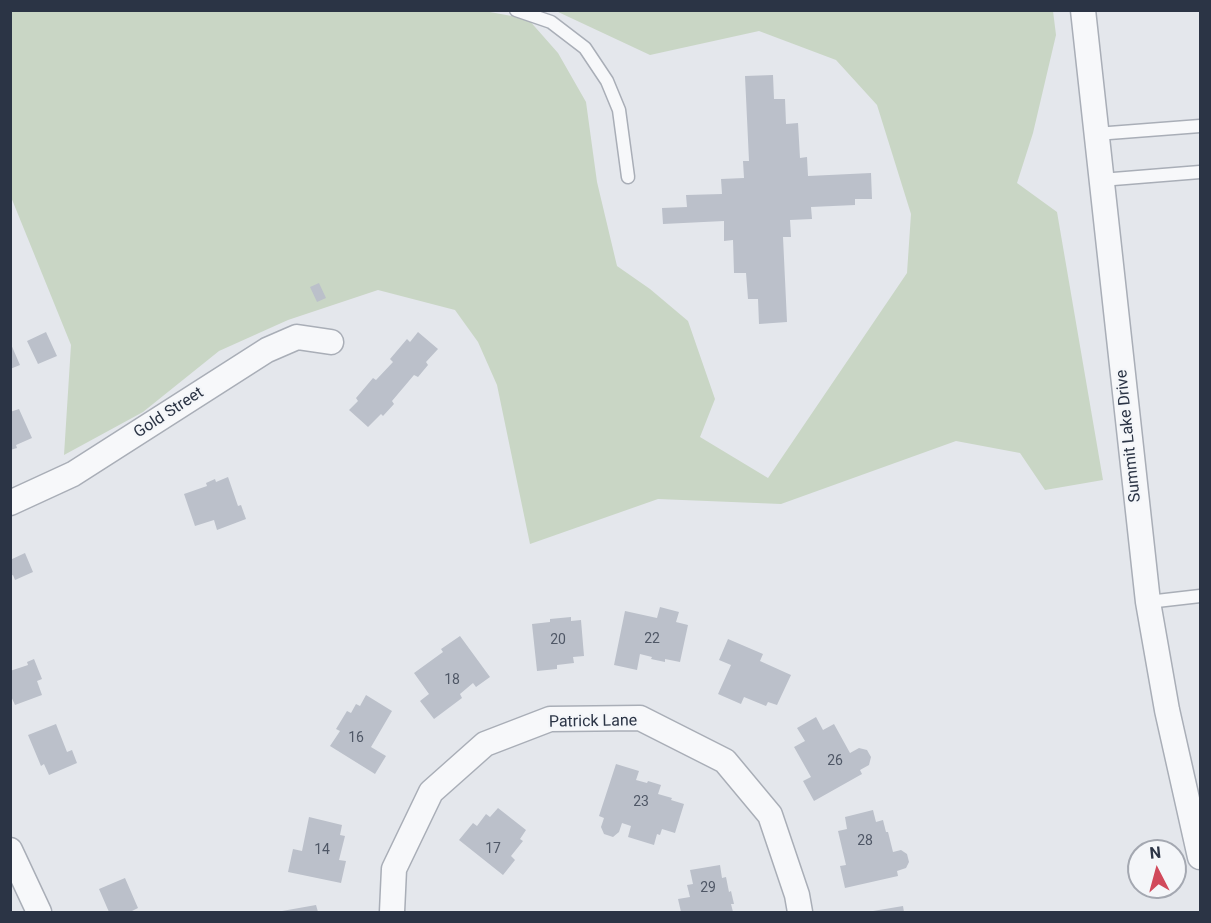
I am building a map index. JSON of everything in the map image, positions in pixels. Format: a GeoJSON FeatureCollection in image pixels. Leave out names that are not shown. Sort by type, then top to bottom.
{"type":"FeatureCollection","features":[{"type":"Feature","properties":{"kind":"street","name":"Summit Lake Drive"},"geometry":{"type":"LineString","coordinates":[[1083,10],[1148,602],[1167,710],[1200,857]]}},
{"type":"Feature","properties":{"kind":"street","name":"Gold Street"},"geometry":{"type":"LineString","coordinates":[[10,503],[73,474],[267,350],[297,337],[331,342]]}},
{"type":"Feature","properties":{"kind":"street","name":"Patrick Lane"},"geometry":{"type":"LineString","coordinates":[[392,912],[394,869],[431,792],[485,744],[550,719],[629,718],[640,718],[725,761],[770,816],[797,895],[800,912]]}},
{"type":"Feature","properties":{"kind":"street"},"geometry":{"type":"LineString","coordinates":[[13,861],[39,912]]}},
{"type":"Feature","properties":{"kind":"lane"},"geometry":{"type":"LineString","coordinates":[[516,10],[551,22],[585,48],[607,81],[620,110],[628,177]]}},
{"type":"Feature","properties":{"kind":"lane"},"geometry":{"type":"LineString","coordinates":[[1096,134],[1200,126]]}},
{"type":"Feature","properties":{"kind":"lane"},"geometry":{"type":"LineString","coordinates":[[1101,180],[1200,172]]}},
{"type":"Feature","properties":{"kind":"lane"},"geometry":{"type":"LineString","coordinates":[[1148,602],[1200,596]]}},
{"type":"Feature","properties":{"kind":"green space"},"geometry":{"type":"Polygon","coordinates":[[[479,10],[528,19],[558,53],[586,102],[597,182],[617,266],[650,289],[688,321],[715,399],[700,437],[768,478],[907,273],[911,214],[877,105],[836,60],[759,31],[650,55],[556,11],[1053,11],[1056,35],[1033,133],[1017,183],[1057,212],[1103,480],[1045,490],[1020,453],[956,441],[781,504],[658,499],[530,544],[497,385],[478,342],[455,310],[378,290],[288,320],[219,351],[143,412],[64,455],[71,345],[11,197],[10,11],[479,10]]]}},
{"type":"Feature","properties":{"kind":"building"},"geometry":{"type":"Polygon","coordinates":[[[773,75],[774,99],[785,99],[786,124],[798,123],[800,158],[807,157],[808,176],[871,173],[872,199],[855,199],[855,205],[811,207],[812,219],[790,220],[791,237],[783,237],[787,322],[759,324],[758,299],[748,299],[746,273],[734,273],[733,240],[724,241],[724,221],[663,224],[662,208],[687,207],[686,195],[722,194],[721,179],[744,178],[743,161],[749,161],[745,76],[773,75]]]}},
{"type":"Feature","properties":{"kind":"building"},"geometry":{"type":"Polygon","coordinates":[[[319,283],[326,298],[317,302],[310,287],[319,283]]]}},
{"type":"Feature","properties":{"kind":"building"},"geometry":{"type":"Polygon","coordinates":[[[46,332],[57,356],[38,364],[27,341],[46,332]]]}},
{"type":"Feature","properties":{"kind":"building"},"geometry":{"type":"Polygon","coordinates":[[[418,332],[438,349],[426,362],[428,365],[418,377],[414,375],[392,401],[394,404],[368,427],[349,410],[373,378],[376,380],[393,362],[390,359],[407,339],[410,342],[418,332]]]}},
{"type":"Feature","properties":{"kind":"building"},"geometry":{"type":"Polygon","coordinates":[[[10,342],[20,365],[10,369],[10,342]]]}},
{"type":"Feature","properties":{"kind":"building"},"geometry":{"type":"Polygon","coordinates":[[[19,409],[32,438],[10,450],[10,412],[19,409]]]}},
{"type":"Feature","properties":{"kind":"building"},"geometry":{"type":"Polygon","coordinates":[[[228,477],[238,506],[241,505],[246,519],[217,530],[214,520],[195,526],[184,494],[207,486],[206,483],[215,479],[216,482],[228,477]]]}},
{"type":"Feature","properties":{"kind":"building"},"geometry":{"type":"Polygon","coordinates":[[[25,553],[33,572],[15,580],[13,575],[10,576],[10,560],[25,553]]]}},
{"type":"Feature","properties":{"kind":"building"},"geometry":{"type":"Polygon","coordinates":[[[660,607],[679,612],[676,622],[688,625],[680,662],[665,659],[665,662],[640,654],[637,670],[614,665],[625,611],[657,618],[660,607]]]}},
{"type":"Feature","properties":{"kind":"building"},"geometry":{"type":"Polygon","coordinates":[[[571,617],[571,621],[581,620],[584,656],[573,657],[574,663],[557,665],[557,669],[537,671],[532,624],[571,617]]]}},
{"type":"Feature","properties":{"kind":"building"},"geometry":{"type":"Polygon","coordinates":[[[460,636],[490,677],[476,687],[473,683],[460,694],[462,698],[434,719],[420,701],[429,694],[414,673],[443,652],[441,649],[460,636]]]}},
{"type":"Feature","properties":{"kind":"building"},"geometry":{"type":"Polygon","coordinates":[[[728,639],[763,654],[760,661],[791,675],[777,705],[768,702],[766,706],[744,697],[741,704],[718,694],[731,665],[719,660],[728,639]]]}},
{"type":"Feature","properties":{"kind":"building"},"geometry":{"type":"Polygon","coordinates":[[[34,659],[42,679],[37,681],[42,695],[15,705],[10,694],[10,671],[28,665],[27,662],[34,659]]]}},
{"type":"Feature","properties":{"kind":"building"},"geometry":{"type":"Polygon","coordinates":[[[366,695],[392,711],[371,747],[386,756],[375,774],[330,746],[340,731],[336,729],[347,711],[351,713],[356,704],[360,706],[366,695]]]}},
{"type":"Feature","properties":{"kind":"building"},"geometry":{"type":"Polygon","coordinates":[[[816,717],[823,730],[834,724],[850,753],[859,748],[867,750],[871,757],[869,765],[860,770],[862,774],[814,801],[803,781],[811,777],[794,747],[805,741],[797,728],[816,717]]]}},
{"type":"Feature","properties":{"kind":"building"},"geometry":{"type":"Polygon","coordinates":[[[56,724],[67,752],[72,750],[77,763],[49,775],[44,764],[41,766],[28,735],[56,724]]]}},
{"type":"Feature","properties":{"kind":"building"},"geometry":{"type":"Polygon","coordinates":[[[616,764],[639,771],[636,780],[661,785],[658,794],[684,804],[675,833],[662,829],[660,835],[657,834],[654,845],[628,837],[631,826],[622,823],[619,832],[613,837],[604,834],[601,827],[604,818],[599,816],[616,764]]]}},
{"type":"Feature","properties":{"kind":"building"},"geometry":{"type":"Polygon","coordinates":[[[498,808],[526,830],[520,839],[523,841],[511,856],[515,860],[503,875],[459,840],[473,823],[477,826],[486,814],[490,817],[498,808]]]}},
{"type":"Feature","properties":{"kind":"building"},"geometry":{"type":"Polygon","coordinates":[[[873,810],[876,822],[883,820],[893,852],[901,850],[907,854],[909,862],[906,868],[897,871],[898,876],[845,888],[840,866],[846,865],[838,831],[847,829],[845,817],[873,810]]]}},
{"type":"Feature","properties":{"kind":"building"},"geometry":{"type":"Polygon","coordinates":[[[309,817],[342,825],[340,835],[345,836],[339,860],[346,861],[341,883],[288,872],[293,849],[302,851],[309,817]]]}},
{"type":"Feature","properties":{"kind":"building"},"geometry":{"type":"Polygon","coordinates":[[[720,865],[722,878],[726,877],[729,892],[731,891],[733,912],[681,912],[678,899],[690,897],[687,885],[693,884],[690,870],[720,865]]]}},
{"type":"Feature","properties":{"kind":"building"},"geometry":{"type":"Polygon","coordinates":[[[125,878],[138,908],[132,912],[109,912],[99,889],[125,878]]]}},
{"type":"Feature","properties":{"kind":"building"},"geometry":{"type":"Polygon","coordinates":[[[316,905],[318,912],[282,912],[282,911],[316,905]]]}},
{"type":"Feature","properties":{"kind":"building"},"geometry":{"type":"Polygon","coordinates":[[[903,906],[904,912],[873,911],[903,906]]]}}]}
